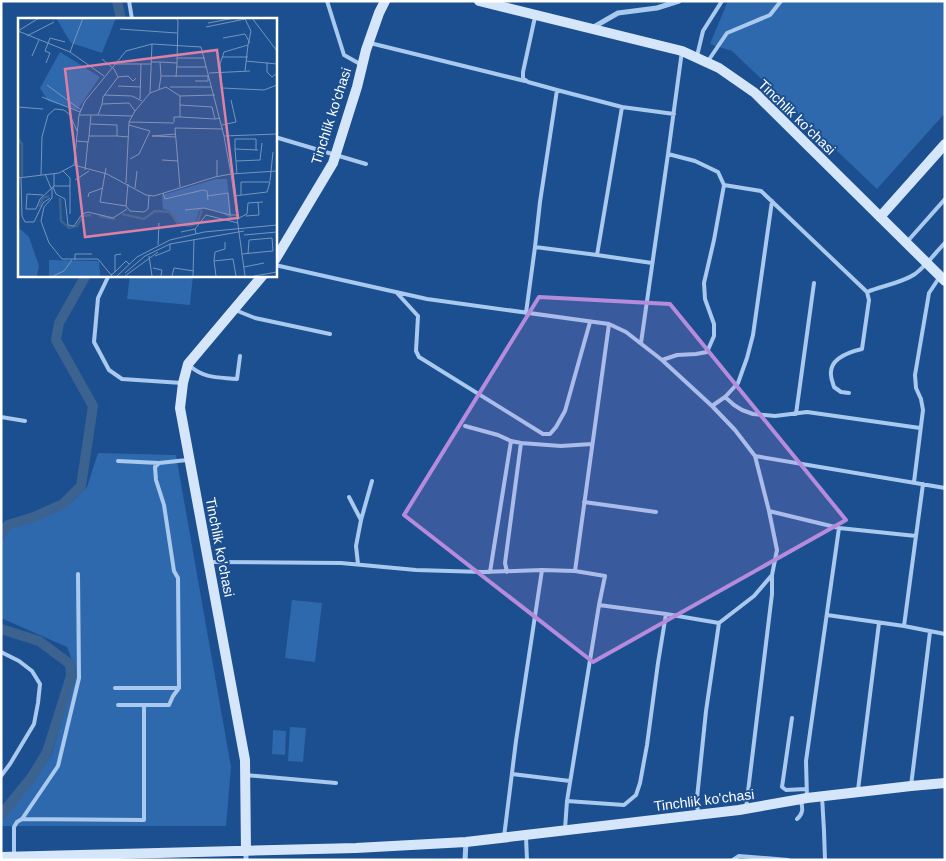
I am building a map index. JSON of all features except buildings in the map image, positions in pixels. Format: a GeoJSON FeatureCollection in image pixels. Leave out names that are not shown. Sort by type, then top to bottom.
{"type":"FeatureCollection","features":[{"type":"Feature","properties":{"kind":"street","name":"Tinchlik ko'chasi"},"geometry":{"type":"LineString","coordinates":[[276,258],[333,163],[357,86],[368,42],[378,13],[385,1]]}},
{"type":"Feature","properties":{"kind":"street","name":"Tinchlik ko'chasi"},"geometry":{"type":"LineString","coordinates":[[479,1],[682,52],[719,68],[755,93],[942,279]]}},
{"type":"Feature","properties":{"kind":"street"},"geometry":{"type":"LineString","coordinates":[[592,28],[618,13],[657,8],[679,1]]}},
{"type":"Feature","properties":{"kind":"street"},"geometry":{"type":"LineString","coordinates":[[880,217],[942,151]]}},
{"type":"Feature","properties":{"kind":"street","name":"Tinchlik ko'chasi"},"geometry":{"type":"LineString","coordinates":[[246,856],[245,760],[180,408],[183,383],[188,364],[262,276]]}},
{"type":"Feature","properties":{"kind":"street","name":"Tinchlik ko'chasi"},"geometry":{"type":"LineString","coordinates":[[1,857],[246,856],[466,842],[746,809],[805,795],[822,796],[945,783]]}},
{"type":"Feature","properties":{"kind":"street"},"geometry":{"type":"LineString","coordinates":[[465,860],[466,842]]}},
{"type":"Feature","properties":{"kind":"lane"},"geometry":{"type":"LineString","coordinates":[[129,1],[132,18]]}},
{"type":"Feature","properties":{"kind":"lane"},"geometry":{"type":"LineString","coordinates":[[327,1],[344,55],[362,65]]}},
{"type":"Feature","properties":{"kind":"lane"},"geometry":{"type":"LineString","coordinates":[[696,58],[703,31],[722,1]]}},
{"type":"Feature","properties":{"kind":"lane"},"geometry":{"type":"LineString","coordinates":[[707,63],[727,33],[770,14],[781,1]]}},
{"type":"Feature","properties":{"kind":"lane"},"geometry":{"type":"LineString","coordinates":[[528,82],[523,78],[523,72],[535,14]]}},
{"type":"Feature","properties":{"kind":"lane"},"geometry":{"type":"LineString","coordinates":[[368,42],[528,82],[622,108],[674,114]]}},
{"type":"Feature","properties":{"kind":"lane"},"geometry":{"type":"LineString","coordinates":[[641,343],[682,52]]}},
{"type":"Feature","properties":{"kind":"lane"},"geometry":{"type":"LineString","coordinates":[[526,313],[540,202],[558,90]]}},
{"type":"Feature","properties":{"kind":"lane"},"geometry":{"type":"LineString","coordinates":[[598,255],[622,108]]}},
{"type":"Feature","properties":{"kind":"lane"},"geometry":{"type":"LineString","coordinates":[[276,137],[366,164]]}},
{"type":"Feature","properties":{"kind":"lane"},"geometry":{"type":"LineString","coordinates":[[662,360],[677,355],[707,352],[714,336],[714,324],[705,299],[704,283],[724,185],[718,172],[695,161],[668,154]]}},
{"type":"Feature","properties":{"kind":"lane"},"geometry":{"type":"LineString","coordinates":[[724,185],[761,191],[866,292],[869,300],[862,349],[851,351],[840,357],[833,364],[830,374],[834,387],[842,392],[849,393]]}},
{"type":"Feature","properties":{"kind":"lane"},"geometry":{"type":"LineString","coordinates":[[906,243],[945,198]]}},
{"type":"Feature","properties":{"kind":"lane"},"geometry":{"type":"LineString","coordinates":[[712,406],[725,397],[738,383],[747,358],[753,335],[772,201]]}},
{"type":"Feature","properties":{"kind":"lane"},"geometry":{"type":"LineString","coordinates":[[866,292],[914,275],[945,243]]}},
{"type":"Feature","properties":{"kind":"lane"},"geometry":{"type":"LineString","coordinates":[[535,247],[652,263]]}},
{"type":"Feature","properties":{"kind":"lane"},"geometry":{"type":"LineString","coordinates":[[276,265],[427,299],[609,324],[626,332],[662,360],[735,430],[755,456],[777,550],[772,574],[772,594],[746,809]]}},
{"type":"Feature","properties":{"kind":"lane"},"geometry":{"type":"LineString","coordinates":[[109,276],[98,298],[94,342],[109,370],[122,380],[183,383]]}},
{"type":"Feature","properties":{"kind":"lane"},"geometry":{"type":"LineString","coordinates":[[914,482],[923,410],[914,376],[929,293],[942,279]]}},
{"type":"Feature","properties":{"kind":"lane"},"geometry":{"type":"LineString","coordinates":[[796,414],[814,283]]}},
{"type":"Feature","properties":{"kind":"lane"},"geometry":{"type":"LineString","coordinates":[[397,293],[418,316],[416,351],[419,357],[543,434],[550,434],[565,410],[590,322]]}},
{"type":"Feature","properties":{"kind":"lane"},"geometry":{"type":"LineString","coordinates":[[234,310],[255,318],[330,334]]}},
{"type":"Feature","properties":{"kind":"lane"},"geometry":{"type":"LineString","coordinates":[[575,571],[609,324]]}},
{"type":"Feature","properties":{"kind":"lane"},"geometry":{"type":"LineString","coordinates":[[188,364],[197,372],[208,376],[237,379],[240,356]]}},
{"type":"Feature","properties":{"kind":"lane"},"geometry":{"type":"LineString","coordinates":[[725,397],[742,410],[753,414],[775,416],[807,412],[920,428]]}},
{"type":"Feature","properties":{"kind":"lane"},"geometry":{"type":"LineString","coordinates":[[1,417],[25,421]]}},
{"type":"Feature","properties":{"kind":"lane"},"geometry":{"type":"LineString","coordinates":[[465,426],[521,443],[560,446],[592,444]]}},
{"type":"Feature","properties":{"kind":"lane"},"geometry":{"type":"LineString","coordinates":[[490,572],[512,441]]}},
{"type":"Feature","properties":{"kind":"lane"},"geometry":{"type":"LineString","coordinates":[[508,572],[504,563],[521,443]]}},
{"type":"Feature","properties":{"kind":"lane"},"geometry":{"type":"LineString","coordinates":[[755,456],[945,488]]}},
{"type":"Feature","properties":{"kind":"lane"},"geometry":{"type":"LineString","coordinates":[[118,461],[159,463],[190,460]]}},
{"type":"Feature","properties":{"kind":"lane"},"geometry":{"type":"LineString","coordinates":[[118,704],[169,705],[179,688],[178,578],[174,570],[164,505],[156,480],[156,467],[159,463]]}},
{"type":"Feature","properties":{"kind":"lane"},"geometry":{"type":"LineString","coordinates":[[358,564],[356,546],[372,481]]}},
{"type":"Feature","properties":{"kind":"lane"},"geometry":{"type":"LineString","coordinates":[[904,626],[924,484]]}},
{"type":"Feature","properties":{"kind":"lane"},"geometry":{"type":"LineString","coordinates":[[349,497],[361,520]]}},
{"type":"Feature","properties":{"kind":"lane"},"geometry":{"type":"LineString","coordinates":[[584,502],[656,512]]}},
{"type":"Feature","properties":{"kind":"lane"},"geometry":{"type":"LineString","coordinates":[[769,511],[839,528],[916,536]]}},
{"type":"Feature","properties":{"kind":"lane"},"geometry":{"type":"LineString","coordinates":[[797,819],[801,816],[803,810],[806,761],[839,528]]}},
{"type":"Feature","properties":{"kind":"lane"},"geometry":{"type":"LineString","coordinates":[[209,562],[341,563],[416,570],[490,572],[575,571],[605,576],[566,801],[565,830]]}},
{"type":"Feature","properties":{"kind":"lane"},"geometry":{"type":"LineString","coordinates":[[504,837],[542,570]]}},
{"type":"Feature","properties":{"kind":"lane"},"geometry":{"type":"LineString","coordinates":[[14,856],[14,827],[22,819],[58,766],[79,678],[78,574]]}},
{"type":"Feature","properties":{"kind":"lane"},"geometry":{"type":"LineString","coordinates":[[698,815],[697,798],[706,711],[719,623],[754,596],[772,574]]}},
{"type":"Feature","properties":{"kind":"lane"},"geometry":{"type":"LineString","coordinates":[[599,605],[719,623]]}},
{"type":"Feature","properties":{"kind":"lane"},"geometry":{"type":"LineString","coordinates":[[566,801],[624,805],[636,795],[647,745],[666,614]]}},
{"type":"Feature","properties":{"kind":"lane"},"geometry":{"type":"LineString","coordinates":[[827,615],[945,634]]}},
{"type":"Feature","properties":{"kind":"lane"},"geometry":{"type":"LineString","coordinates":[[858,792],[879,623]]}},
{"type":"Feature","properties":{"kind":"lane"},"geometry":{"type":"LineString","coordinates":[[911,786],[930,632]]}},
{"type":"Feature","properties":{"kind":"lane"},"geometry":{"type":"LineString","coordinates":[[1,652],[19,661],[32,671],[40,684],[34,724],[1,776]]}},
{"type":"Feature","properties":{"kind":"lane"},"geometry":{"type":"LineString","coordinates":[[115,688],[179,688]]}},
{"type":"Feature","properties":{"kind":"lane"},"geometry":{"type":"LineString","coordinates":[[22,819],[144,820],[144,705]]}},
{"type":"Feature","properties":{"kind":"lane"},"geometry":{"type":"LineString","coordinates":[[792,718],[782,788],[805,795]]}},
{"type":"Feature","properties":{"kind":"lane"},"geometry":{"type":"LineString","coordinates":[[512,774],[570,780]]}},
{"type":"Feature","properties":{"kind":"lane"},"geometry":{"type":"LineString","coordinates":[[245,775],[336,783]]}},
{"type":"Feature","properties":{"kind":"lane"},"geometry":{"type":"LineString","coordinates":[[822,796],[825,860]]}},
{"type":"Feature","properties":{"kind":"lane"},"geometry":{"type":"LineString","coordinates":[[526,835],[527,860]]}},
{"type":"Feature","properties":{"kind":"lane"},"geometry":{"type":"LineString","coordinates":[[733,860],[739,856],[788,860]]}},
{"type":"Feature","properties":{"kind":"highlighted area"},"geometry":{"type":"Polygon","coordinates":[[[539,297],[670,304],[846,520],[593,662],[404,515],[539,297]]]}},
{"type":"Feature","properties":{"kind":"shaded area"},"geometry":{"type":"Polygon","coordinates":[[[728,1],[945,1],[945,113],[877,189],[732,51],[710,44],[728,1]]]}},
{"type":"Feature","properties":{"kind":"shaded area"},"geometry":{"type":"Polygon","coordinates":[[[130,276],[193,276],[190,305],[127,299],[130,276]]]}},
{"type":"Feature","properties":{"kind":"shaded area"},"geometry":{"type":"Polygon","coordinates":[[[98,453],[176,455],[231,767],[226,826],[1,826],[1,821],[52,754],[76,671],[67,647],[1,618],[1,542],[8,529],[70,504],[87,487],[98,453]]]}},
{"type":"Feature","properties":{"kind":"shaded area"},"geometry":{"type":"Polygon","coordinates":[[[292,600],[322,603],[315,662],[285,658],[292,600]]]}},
{"type":"Feature","properties":{"kind":"shaded area"},"geometry":{"type":"Polygon","coordinates":[[[290,727],[306,728],[303,762],[288,761],[290,727]]]}},
{"type":"Feature","properties":{"kind":"shaded area"},"geometry":{"type":"Polygon","coordinates":[[[273,730],[286,731],[285,755],[272,754],[273,730]]]}},
{"type":"Feature","properties":{"kind":"waterway"},"geometry":{"type":"LineString","coordinates":[[117,1],[121,18]]}},
{"type":"Feature","properties":{"kind":"waterway"},"geometry":{"type":"LineString","coordinates":[[1,533],[8,525],[34,517],[63,504],[81,486],[93,406],[56,340],[59,323],[85,276]]}},
{"type":"Feature","properties":{"kind":"waterway"},"geometry":{"type":"LineString","coordinates":[[1,629],[39,641],[70,664],[71,676],[47,752],[31,778],[1,815]]}}]}
